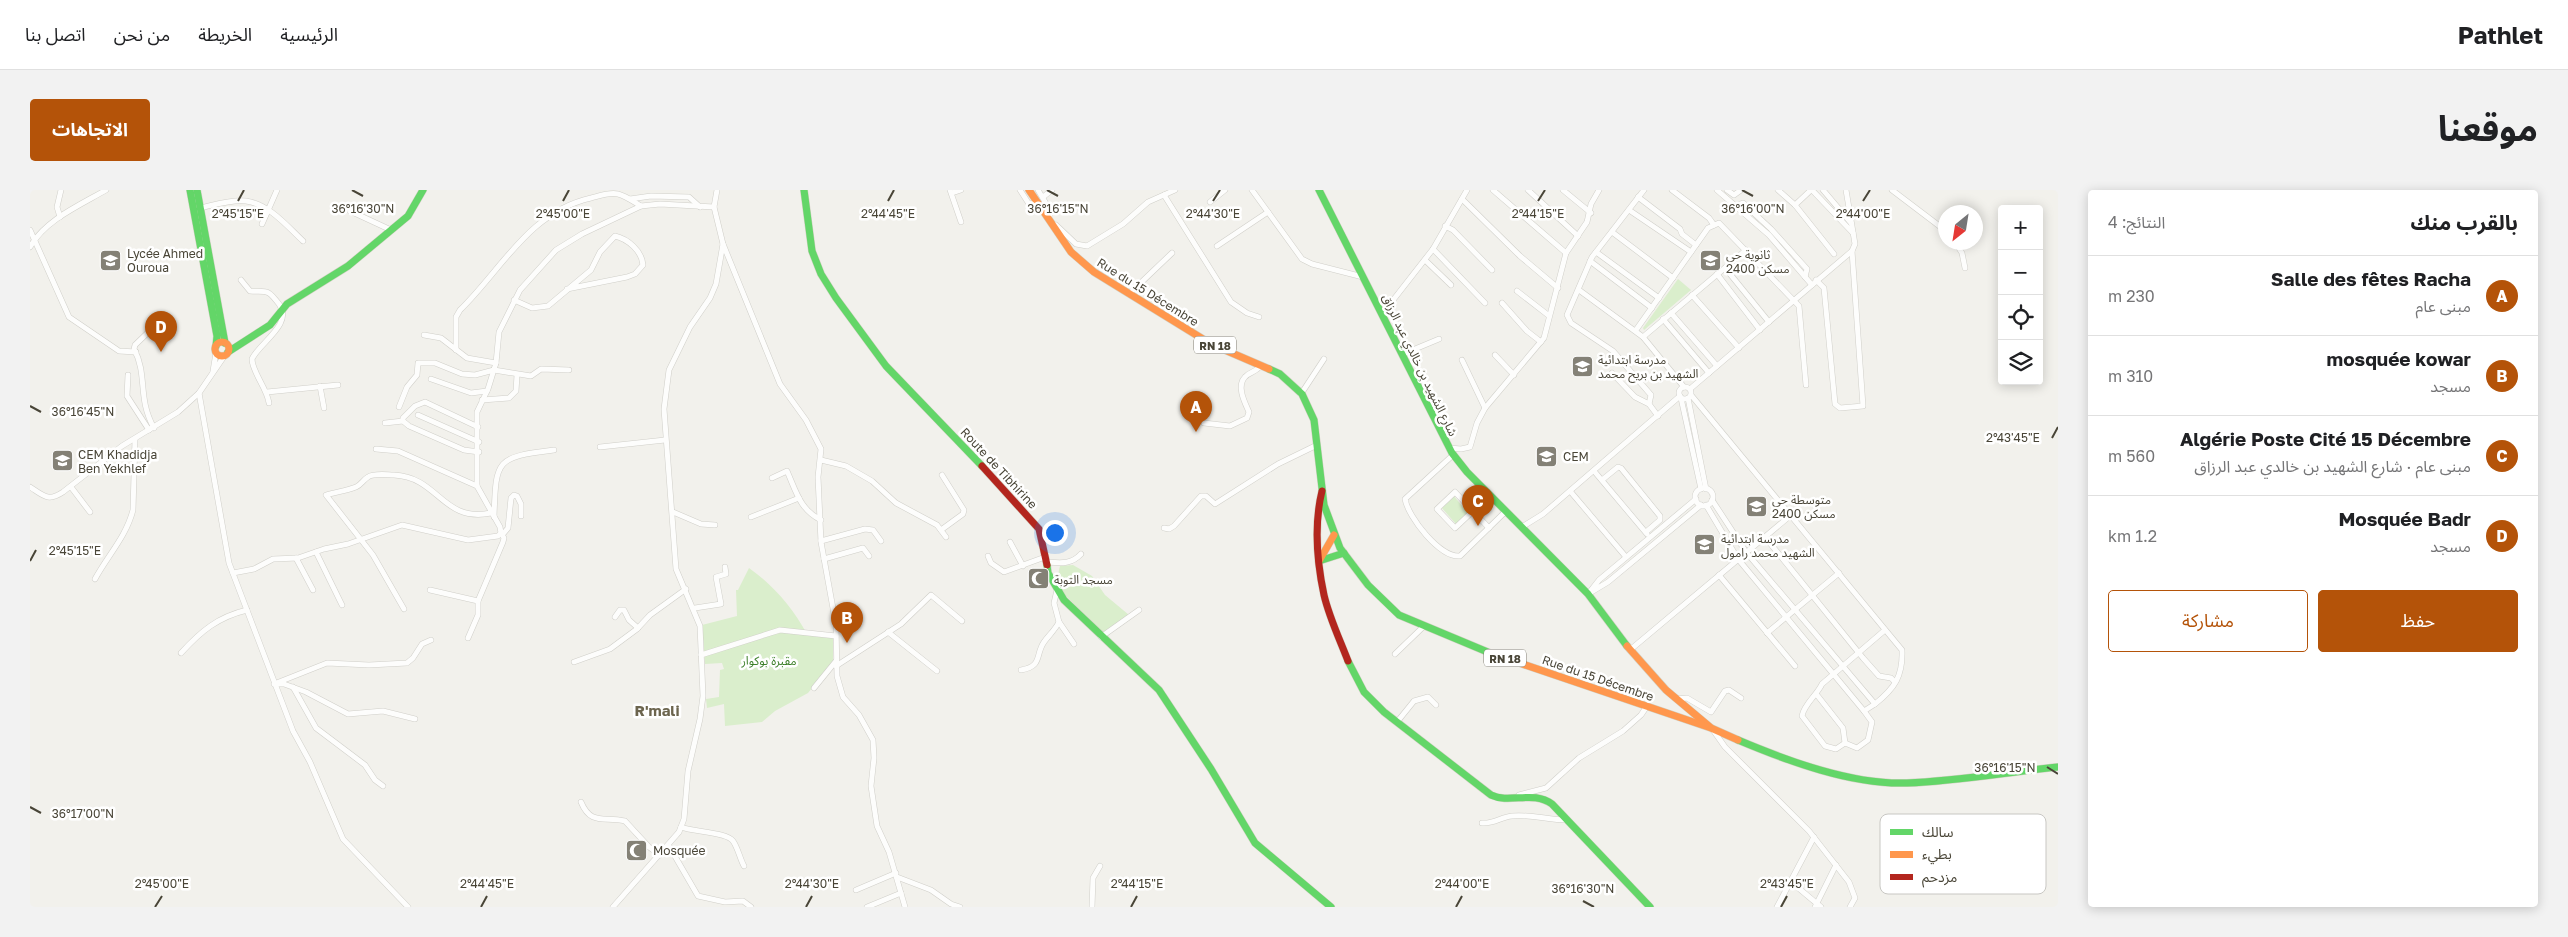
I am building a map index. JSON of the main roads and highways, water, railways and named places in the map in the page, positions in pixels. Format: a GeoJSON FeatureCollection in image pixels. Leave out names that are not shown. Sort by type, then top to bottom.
{"type":"FeatureCollection","features":[{"type":"Feature","properties":{"kind":"place","name":"Lycée Ahmed Ouroua"},"geometry":{"type":"Point","coordinates":[111,260]}},
{"type":"Feature","properties":{"kind":"place","name":"ثانوية حي 2400 مسكن"},"geometry":{"type":"Point","coordinates":[1710,261]}},
{"type":"Feature","properties":{"kind":"place","name":"Mosquée Badr"},"geometry":{"type":"Point","coordinates":[161,352]}},
{"type":"Feature","properties":{"kind":"place","name":"مدرسة ابتدائية الشهيد بن بريح محمد"},"geometry":{"type":"Point","coordinates":[1582,366]}},
{"type":"Feature","properties":{"kind":"place","name":"Salle des fêtes Racha"},"geometry":{"type":"Point","coordinates":[1196,432]}},
{"type":"Feature","properties":{"kind":"place","name":"CEM"},"geometry":{"type":"Point","coordinates":[1547,456]}},
{"type":"Feature","properties":{"kind":"place","name":"CEM Khadidja Ben Yekhlef"},"geometry":{"type":"Point","coordinates":[62,461]}},
{"type":"Feature","properties":{"kind":"place","name":"متوسطة حي 2400 مسكن"},"geometry":{"type":"Point","coordinates":[1756,506]}},
{"type":"Feature","properties":{"kind":"place","name":"Algérie Poste Cité 15 Décembre"},"geometry":{"type":"Point","coordinates":[1478,526]}},
{"type":"Feature","properties":{"kind":"place","name":"مدرسة ابتدائية الشهيد محمد رامول"},"geometry":{"type":"Point","coordinates":[1705,545]}},
{"type":"Feature","properties":{"kind":"place","name":"مسجد التوبة"},"geometry":{"type":"Point","coordinates":[1038,579]}},
{"type":"Feature","properties":{"kind":"place","name":"mosquée kowar"},"geometry":{"type":"Point","coordinates":[847,643]}},
{"type":"Feature","properties":{"kind":"place","name":"Mosquée"},"geometry":{"type":"Point","coordinates":[637,850]}},
{"type":"Feature","properties":{"kind":"district","name":"R'mali"},"geometry":{"type":"Point","coordinates":[657,710]}},
{"type":"Feature","properties":{"kind":"park label","name":"مقبرة بوكوار"},"geometry":{"type":"Point","coordinates":[769,660]}}]}
